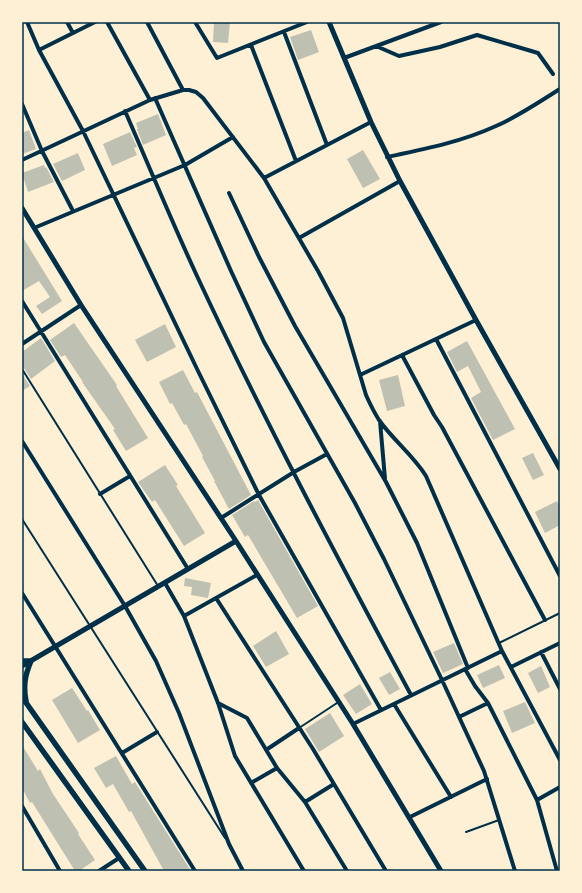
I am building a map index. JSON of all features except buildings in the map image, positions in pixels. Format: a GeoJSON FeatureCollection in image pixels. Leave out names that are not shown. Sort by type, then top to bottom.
{"type":"FeatureCollection","features":[{"type":"Feature","properties":{"kind":"main road"},"geometry":{"type":"LineString","coordinates":[[22,661],[31,661],[24,681],[24,692],[27,703]]}},
{"type":"Feature","properties":{"kind":"main road"},"geometry":{"type":"LineString","coordinates":[[22,697],[146,871]]}},
{"type":"Feature","properties":{"kind":"main road"},"geometry":{"type":"LineString","coordinates":[[22,722],[129,871]]}},
{"type":"Feature","properties":{"kind":"street"},"geometry":{"type":"LineString","coordinates":[[27,22],[39,50],[83,131],[198,372],[259,495],[381,710]]}},
{"type":"Feature","properties":{"kind":"street"},"geometry":{"type":"LineString","coordinates":[[67,22],[73,33]]}},
{"type":"Feature","properties":{"kind":"street"},"geometry":{"type":"LineString","coordinates":[[39,50],[95,22]]}},
{"type":"Feature","properties":{"kind":"street"},"geometry":{"type":"LineString","coordinates":[[107,22],[150,100]]}},
{"type":"Feature","properties":{"kind":"street"},"geometry":{"type":"LineString","coordinates":[[148,22],[183,90]]}},
{"type":"Feature","properties":{"kind":"street"},"geometry":{"type":"LineString","coordinates":[[195,22],[217,58],[307,22]]}},
{"type":"Feature","properties":{"kind":"street"},"geometry":{"type":"LineString","coordinates":[[329,22],[387,157],[476,320],[560,469]]}},
{"type":"Feature","properties":{"kind":"street"},"geometry":{"type":"LineString","coordinates":[[344,58],[441,22]]}},
{"type":"Feature","properties":{"kind":"street"},"geometry":{"type":"LineString","coordinates":[[284,32],[327,145]]}},
{"type":"Feature","properties":{"kind":"street"},"geometry":{"type":"LineString","coordinates":[[376,46],[399,56],[440,47],[477,35],[538,54],[553,74]]}},
{"type":"Feature","properties":{"kind":"street"},"geometry":{"type":"LineString","coordinates":[[251,45],[296,161]]}},
{"type":"Feature","properties":{"kind":"street"},"geometry":{"type":"LineString","coordinates":[[387,157],[444,146],[470,137],[497,126],[560,89]]}},
{"type":"Feature","properties":{"kind":"street"},"geometry":{"type":"LineString","coordinates":[[22,160],[155,98],[183,90],[196,92],[203,98],[264,178],[343,318],[366,395],[380,421],[419,465],[426,476],[502,651],[560,760]]}},
{"type":"Feature","properties":{"kind":"street"},"geometry":{"type":"LineString","coordinates":[[155,98],[264,342],[384,559],[442,680],[486,779],[515,871]]}},
{"type":"Feature","properties":{"kind":"street"},"geometry":{"type":"LineString","coordinates":[[22,104],[42,151],[73,211]]}},
{"type":"Feature","properties":{"kind":"street"},"geometry":{"type":"LineString","coordinates":[[125,111],[196,275],[245,376],[411,695]]}},
{"type":"Feature","properties":{"kind":"street"},"geometry":{"type":"LineString","coordinates":[[264,178],[371,122]]}},
{"type":"Feature","properties":{"kind":"street"},"geometry":{"type":"LineString","coordinates":[[34,228],[185,165],[233,137]]}},
{"type":"Feature","properties":{"kind":"street"},"geometry":{"type":"LineString","coordinates":[[299,238],[400,181]]}},
{"type":"Feature","properties":{"kind":"street"},"geometry":{"type":"LineString","coordinates":[[229,193],[294,326],[386,482],[417,543],[475,686],[488,703],[537,800],[557,871]]}},
{"type":"Feature","properties":{"kind":"street"},"geometry":{"type":"LineString","coordinates":[[22,208],[81,306],[236,541],[353,724],[441,871]]}},
{"type":"Feature","properties":{"kind":"street"},"geometry":{"type":"LineString","coordinates":[[22,301],[188,569]]}},
{"type":"Feature","properties":{"kind":"street"},"geometry":{"type":"LineString","coordinates":[[22,344],[81,306]]}},
{"type":"Feature","properties":{"kind":"street"},"geometry":{"type":"LineString","coordinates":[[360,375],[476,320]]}},
{"type":"Feature","properties":{"kind":"street"},"geometry":{"type":"LineString","coordinates":[[436,339],[560,576]]}},
{"type":"Feature","properties":{"kind":"street"},"geometry":{"type":"LineString","coordinates":[[402,356],[442,427],[545,620]]}},
{"type":"Feature","properties":{"kind":"street"},"geometry":{"type":"LineString","coordinates":[[380,421],[386,482]]}},
{"type":"Feature","properties":{"kind":"street"},"geometry":{"type":"LineString","coordinates":[[22,441],[125,606],[156,661],[179,713],[229,844],[243,871]]}},
{"type":"Feature","properties":{"kind":"street"},"geometry":{"type":"LineString","coordinates":[[221,518],[294,472],[327,454]]}},
{"type":"Feature","properties":{"kind":"street"},"geometry":{"type":"LineString","coordinates":[[100,494],[130,476]]}},
{"type":"Feature","properties":{"kind":"street"},"geometry":{"type":"LineString","coordinates":[[22,666],[236,541]]}},
{"type":"Feature","properties":{"kind":"street"},"geometry":{"type":"LineString","coordinates":[[184,616],[257,575]]}},
{"type":"Feature","properties":{"kind":"street"},"geometry":{"type":"LineString","coordinates":[[165,583],[184,616],[218,703],[235,756],[304,871]]}},
{"type":"Feature","properties":{"kind":"street"},"geometry":{"type":"LineString","coordinates":[[22,593],[196,871]]}},
{"type":"Feature","properties":{"kind":"street"},"geometry":{"type":"LineString","coordinates":[[216,598],[334,784],[386,871]]}},
{"type":"Feature","properties":{"kind":"street"},"geometry":{"type":"LineString","coordinates":[[511,667],[560,643]]}},
{"type":"Feature","properties":{"kind":"street"},"geometry":{"type":"LineString","coordinates":[[353,724],[502,651]]}},
{"type":"Feature","properties":{"kind":"street"},"geometry":{"type":"LineString","coordinates":[[541,652],[560,689]]}},
{"type":"Feature","properties":{"kind":"street"},"geometry":{"type":"LineString","coordinates":[[218,703],[247,718],[277,768],[305,802],[347,871]]}},
{"type":"Feature","properties":{"kind":"street"},"geometry":{"type":"LineString","coordinates":[[459,717],[488,703]]}},
{"type":"Feature","properties":{"kind":"street"},"geometry":{"type":"LineString","coordinates":[[394,704],[451,797]]}},
{"type":"Feature","properties":{"kind":"street"},"geometry":{"type":"LineString","coordinates":[[266,750],[299,728]]}},
{"type":"Feature","properties":{"kind":"street"},"geometry":{"type":"LineString","coordinates":[[122,753],[157,732]]}},
{"type":"Feature","properties":{"kind":"street"},"geometry":{"type":"LineString","coordinates":[[251,783],[277,768]]}},
{"type":"Feature","properties":{"kind":"street"},"geometry":{"type":"LineString","coordinates":[[410,817],[486,779]]}},
{"type":"Feature","properties":{"kind":"street"},"geometry":{"type":"LineString","coordinates":[[305,802],[334,784]]}},
{"type":"Feature","properties":{"kind":"street"},"geometry":{"type":"LineString","coordinates":[[537,800],[560,787]]}},
{"type":"Feature","properties":{"kind":"street"},"geometry":{"type":"LineString","coordinates":[[22,806],[60,871]]}},
{"type":"Feature","properties":{"kind":"street"},"geometry":{"type":"LineString","coordinates":[[99,871],[119,858]]}},
{"type":"Feature","properties":{"kind":"lane"},"geometry":{"type":"LineString","coordinates":[[22,369],[158,586]]}},
{"type":"Feature","properties":{"kind":"lane"},"geometry":{"type":"LineString","coordinates":[[22,520],[229,844]]}},
{"type":"Feature","properties":{"kind":"lane"},"geometry":{"type":"LineString","coordinates":[[498,642],[560,613]]}},
{"type":"Feature","properties":{"kind":"lane"},"geometry":{"type":"LineString","coordinates":[[299,728],[338,702]]}},
{"type":"Feature","properties":{"kind":"lane"},"geometry":{"type":"LineString","coordinates":[[466,832],[499,820]]}}]}
